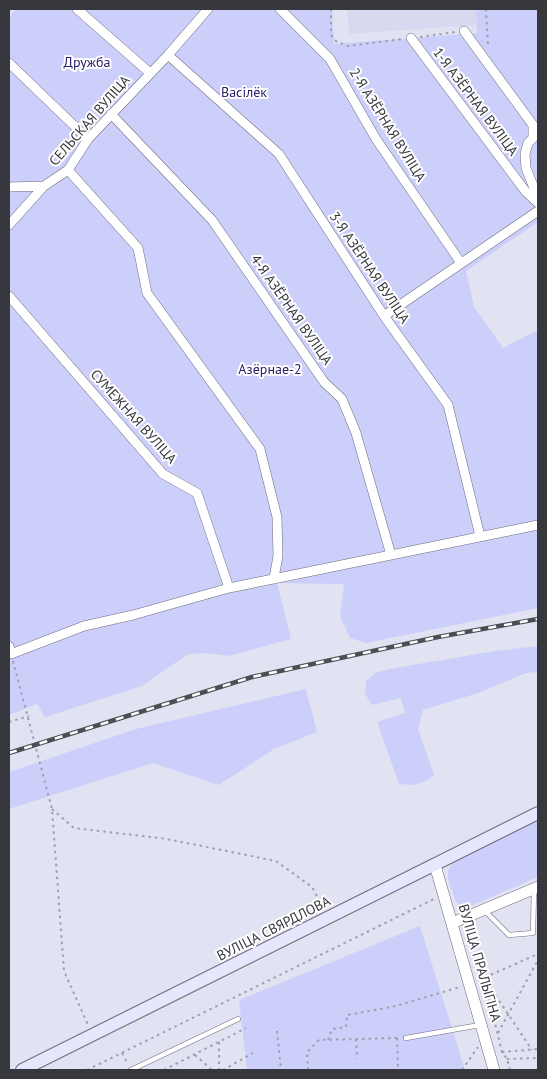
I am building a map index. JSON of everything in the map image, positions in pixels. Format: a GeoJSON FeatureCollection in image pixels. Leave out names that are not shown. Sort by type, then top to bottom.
{"type":"FeatureCollection","features":[{"type":"Feature","properties":{"kind":"main road","name":"ВУЛІЦА СВЯРДЛОВА"},"geometry":{"type":"LineString","coordinates":[[22,1070],[538,813]]}},
{"type":"Feature","properties":{"kind":"street"},"geometry":{"type":"LineString","coordinates":[[77,9],[150,73]]}},
{"type":"Feature","properties":{"kind":"street","name":"СЕЛЬСКАЯ ВУЛІЦА"},"geometry":{"type":"LineString","coordinates":[[9,225],[44,186],[68,170],[88,139],[168,55],[208,9]]}},
{"type":"Feature","properties":{"kind":"street","name":"2-Я АЗЁРНАЯ ВУЛІЦА"},"geometry":{"type":"LineString","coordinates":[[280,9],[330,59],[376,139],[461,263]]}},
{"type":"Feature","properties":{"kind":"street"},"geometry":{"type":"LineString","coordinates":[[464,31],[533,125],[534,138],[528,143],[525,154],[526,168],[538,198]]}},
{"type":"Feature","properties":{"kind":"street","name":"1-Я АЗЁРНАЯ ВУЛІЦА"},"geometry":{"type":"LineString","coordinates":[[411,38],[526,192],[538,203]]}},
{"type":"Feature","properties":{"kind":"street","name":"3-Я АЗЁРНАЯ ВУЛІЦА"},"geometry":{"type":"LineString","coordinates":[[168,55],[279,154],[384,316],[448,404],[480,536]]}},
{"type":"Feature","properties":{"kind":"street"},"geometry":{"type":"LineString","coordinates":[[9,63],[88,139]]}},
{"type":"Feature","properties":{"kind":"street","name":"4-Я АЗЁРНАЯ ВУЛІЦА"},"geometry":{"type":"LineString","coordinates":[[111,114],[212,220],[324,382],[342,399],[356,433],[391,555]]}},
{"type":"Feature","properties":{"kind":"street"},"geometry":{"type":"LineString","coordinates":[[68,170],[138,248],[147,293],[260,449],[276,517],[278,556],[274,578]]}},
{"type":"Feature","properties":{"kind":"street"},"geometry":{"type":"LineString","coordinates":[[9,187],[44,186]]}},
{"type":"Feature","properties":{"kind":"street"},"geometry":{"type":"LineString","coordinates":[[384,316],[538,212]]}},
{"type":"Feature","properties":{"kind":"street","name":"СУМЕЖНАЯ ВУЛІЦА"},"geometry":{"type":"LineString","coordinates":[[9,296],[163,474],[197,493],[229,588]]}},
{"type":"Feature","properties":{"kind":"street"},"geometry":{"type":"LineString","coordinates":[[10,650],[84,626],[133,615],[229,588],[538,525]]}},
{"type":"Feature","properties":{"kind":"street","name":"ВУЛІЦА ПРАЛЫГІНА"},"geometry":{"type":"LineString","coordinates":[[435,865],[494,1070]]}},
{"type":"Feature","properties":{"kind":"street"},"geometry":{"type":"LineString","coordinates":[[452,923],[536,888]]}},
{"type":"Feature","properties":{"kind":"lane"},"geometry":{"type":"LineString","coordinates":[[484,910],[509,935],[533,933],[536,888]]}},
{"type":"Feature","properties":{"kind":"lane"},"geometry":{"type":"LineString","coordinates":[[131,1070],[238,1019]]}},
{"type":"Feature","properties":{"kind":"lane"},"geometry":{"type":"LineString","coordinates":[[406,1038],[482,1025]]}},
{"type":"Feature","properties":{"kind":"path"},"geometry":{"type":"LineString","coordinates":[[331,9],[331,35],[336,41],[347,46],[464,31]]}},
{"type":"Feature","properties":{"kind":"path"},"geometry":{"type":"LineString","coordinates":[[486,9],[488,63]]}},
{"type":"Feature","properties":{"kind":"path"},"geometry":{"type":"LineString","coordinates":[[10,650],[29,716],[52,809],[64,971],[93,1036]]}},
{"type":"Feature","properties":{"kind":"path"},"geometry":{"type":"LineString","coordinates":[[9,722],[29,716]]}},
{"type":"Feature","properties":{"kind":"path"},"geometry":{"type":"LineString","coordinates":[[52,809],[74,828],[167,839],[276,861],[312,886],[329,918]]}},
{"type":"Feature","properties":{"kind":"path"},"geometry":{"type":"LineString","coordinates":[[87,1070],[439,897]]}},
{"type":"Feature","properties":{"kind":"path"},"geometry":{"type":"LineString","coordinates":[[328,1040],[332,1029],[346,1027],[347,1015],[396,1006],[470,984],[538,954]]}},
{"type":"Feature","properties":{"kind":"path"},"geometry":{"type":"LineString","coordinates":[[498,1033],[538,960]]}},
{"type":"Feature","properties":{"kind":"path"},"geometry":{"type":"LineString","coordinates":[[484,978],[532,1050]]}},
{"type":"Feature","properties":{"kind":"path"},"geometry":{"type":"LineString","coordinates":[[484,978],[502,1052],[507,1058],[510,1070]]}},
{"type":"Feature","properties":{"kind":"path"},"geometry":{"type":"LineString","coordinates":[[164,1070],[246,1028]]}},
{"type":"Feature","properties":{"kind":"path"},"geometry":{"type":"LineString","coordinates":[[276,1031],[281,1070]]}},
{"type":"Feature","properties":{"kind":"path"},"geometry":{"type":"LineString","coordinates":[[462,1070],[485,1037]]}},
{"type":"Feature","properties":{"kind":"path"},"geometry":{"type":"LineString","coordinates":[[308,1070],[306,1052],[320,1040],[397,1038],[398,1070]]}},
{"type":"Feature","properties":{"kind":"path"},"geometry":{"type":"LineString","coordinates":[[356,1039],[357,1059]]}},
{"type":"Feature","properties":{"kind":"path"},"geometry":{"type":"LineString","coordinates":[[219,1042],[221,1070],[253,1053]]}},
{"type":"Feature","properties":{"kind":"path"},"geometry":{"type":"LineString","coordinates":[[502,1052],[538,1049]]}},
{"type":"Feature","properties":{"kind":"path"},"geometry":{"type":"LineString","coordinates":[[122,1053],[131,1070]]}},
{"type":"Feature","properties":{"kind":"path"},"geometry":{"type":"LineString","coordinates":[[195,1054],[212,1070]]}},
{"type":"Feature","properties":{"kind":"path"},"geometry":{"type":"LineString","coordinates":[[507,1058],[538,1058]]}},
{"type":"Feature","properties":{"kind":"shaded area"},"geometry":{"type":"Polygon","coordinates":[[[347,9],[476,9],[477,25],[349,34],[347,9]]]}},
{"type":"Feature","properties":{"kind":"green space"},"geometry":{"type":"Polygon","coordinates":[[[16,9],[332,9],[334,44],[477,33],[476,9],[538,9],[538,222],[466,271],[474,307],[503,348],[538,330],[538,608],[366,643],[350,638],[340,616],[344,584],[277,583],[291,639],[228,656],[207,653],[188,654],[142,686],[45,717],[37,704],[9,715],[9,18],[16,9]]]}},
{"type":"Feature","properties":{"kind":"green space"},"geometry":{"type":"Polygon","coordinates":[[[538,646],[538,672],[526,673],[478,693],[423,710],[418,729],[434,775],[426,781],[414,785],[399,784],[377,722],[405,713],[401,698],[372,705],[365,694],[366,681],[375,673],[389,669],[495,651],[538,646]]]}},
{"type":"Feature","properties":{"kind":"green space"},"geometry":{"type":"Polygon","coordinates":[[[306,689],[317,732],[274,749],[219,785],[153,763],[9,809],[9,772],[136,729],[306,689]]]}},
{"type":"Feature","properties":{"kind":"green space"},"geometry":{"type":"Polygon","coordinates":[[[538,818],[538,877],[471,906],[464,908],[456,902],[448,878],[448,870],[453,862],[538,818]]]}},
{"type":"Feature","properties":{"kind":"green space"},"geometry":{"type":"Polygon","coordinates":[[[420,926],[465,1070],[247,1070],[239,1000],[420,926]]]}},
{"type":"Feature","properties":{"kind":"railway"},"geometry":{"type":"LineString","coordinates":[[9,753],[252,677],[438,637],[538,619]]}},
{"type":"Feature","properties":{"kind":"park label","name":"Дружба"},"geometry":{"type":"Point","coordinates":[87,63]}},
{"type":"Feature","properties":{"kind":"park label","name":"Васілёк"},"geometry":{"type":"Point","coordinates":[244,93]}},
{"type":"Feature","properties":{"kind":"park label","name":"Азёрнае-2"},"geometry":{"type":"Point","coordinates":[270,370]}}]}
